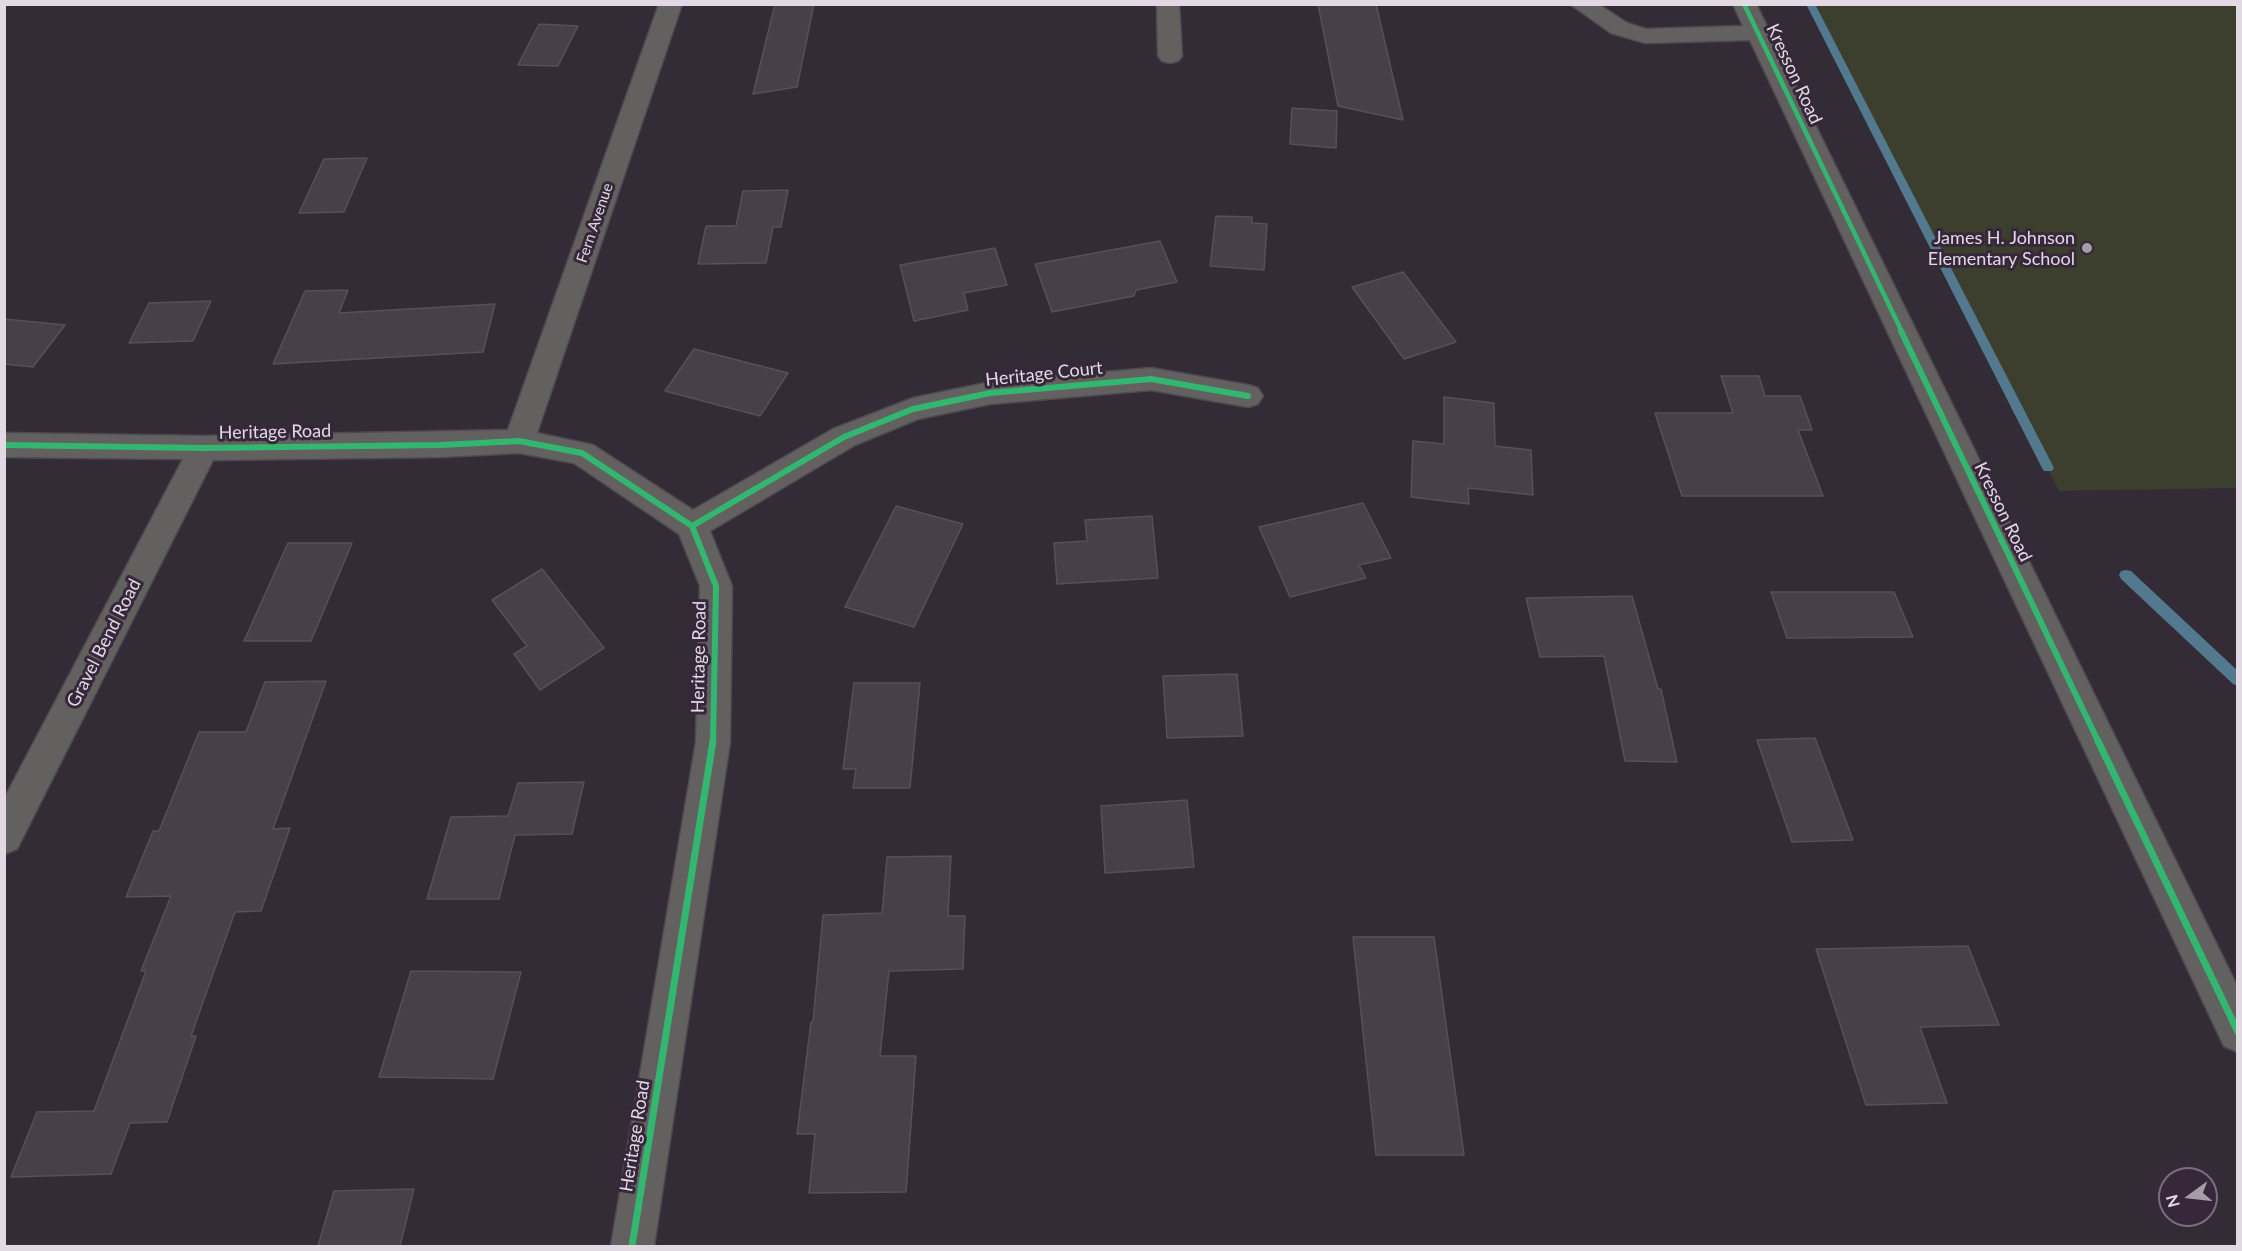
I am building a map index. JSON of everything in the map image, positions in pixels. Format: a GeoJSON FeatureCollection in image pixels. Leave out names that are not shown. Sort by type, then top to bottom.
{"type":"FeatureCollection","features":[{"type":"Feature","properties":{"kind":"street","name":"Fern Avenue"},"geometry":{"type":"LineString","coordinates":[[519,441],[671,4]]}},
{"type":"Feature","properties":{"kind":"street"},"geometry":{"type":"LineString","coordinates":[[1168,4],[1170,56]]}},
{"type":"Feature","properties":{"kind":"street"},"geometry":{"type":"LineString","coordinates":[[1581,4],[1619,28],[1645,36],[1757,33]]}},
{"type":"Feature","properties":{"kind":"street","name":"Kresson Road"},"geometry":{"type":"LineString","coordinates":[[1744,4],[2238,1032]]}},
{"type":"Feature","properties":{"kind":"street","name":"Heritage Court"},"geometry":{"type":"LineString","coordinates":[[692,526],[844,437],[913,409],[990,393],[1151,379],[1248,396]]}},
{"type":"Feature","properties":{"kind":"street","name":"Heritage Road"},"geometry":{"type":"LineString","coordinates":[[4,445],[204,448],[429,445],[519,441],[582,453],[692,526],[716,586],[713,742],[632,1246]]}},
{"type":"Feature","properties":{"kind":"street","name":"Gravel Bend Road"},"geometry":{"type":"LineString","coordinates":[[4,837],[204,448]]}},
{"type":"Feature","properties":{"kind":"green space","name":"James H. Johnson Elementary School"},"geometry":{"type":"Polygon","coordinates":[[[1815,5],[2237,5],[2237,488],[2059,491],[1815,5]]]}},
{"type":"Feature","properties":{"kind":"building"},"geometry":{"type":"Polygon","coordinates":[[[775,4],[814,4],[797,87],[753,94],[775,4]]]}},
{"type":"Feature","properties":{"kind":"building"},"geometry":{"type":"Polygon","coordinates":[[[1318,4],[1376,4],[1403,120],[1338,106],[1318,4]]]}},
{"type":"Feature","properties":{"kind":"building"},"geometry":{"type":"Polygon","coordinates":[[[539,24],[578,26],[558,66],[518,65],[539,24]]]}},
{"type":"Feature","properties":{"kind":"building"},"geometry":{"type":"Polygon","coordinates":[[[1292,108],[1337,111],[1336,148],[1290,144],[1292,108]]]}},
{"type":"Feature","properties":{"kind":"building"},"geometry":{"type":"Polygon","coordinates":[[[367,158],[344,212],[299,213],[324,159],[367,158]]]}},
{"type":"Feature","properties":{"kind":"building"},"geometry":{"type":"Polygon","coordinates":[[[788,190],[781,227],[773,227],[766,263],[698,264],[706,226],[736,226],[743,191],[788,190]]]}},
{"type":"Feature","properties":{"kind":"building"},"geometry":{"type":"Polygon","coordinates":[[[1216,216],[1252,217],[1252,223],[1267,224],[1264,270],[1210,266],[1216,216]]]}},
{"type":"Feature","properties":{"kind":"building"},"geometry":{"type":"Polygon","coordinates":[[[1160,241],[1177,282],[1136,290],[1134,296],[1052,312],[1035,264],[1160,241]]]}},
{"type":"Feature","properties":{"kind":"building"},"geometry":{"type":"Polygon","coordinates":[[[995,248],[1007,285],[964,293],[968,310],[914,321],[900,265],[995,248]]]}},
{"type":"Feature","properties":{"kind":"building"},"geometry":{"type":"Polygon","coordinates":[[[1403,272],[1456,342],[1404,359],[1352,287],[1403,272]]]}},
{"type":"Feature","properties":{"kind":"building"},"geometry":{"type":"Polygon","coordinates":[[[348,290],[339,313],[495,304],[483,352],[273,364],[305,291],[348,290]]]}},
{"type":"Feature","properties":{"kind":"building"},"geometry":{"type":"Polygon","coordinates":[[[211,301],[193,341],[129,343],[149,303],[211,301]]]}},
{"type":"Feature","properties":{"kind":"building"},"geometry":{"type":"Polygon","coordinates":[[[4,319],[65,325],[33,367],[4,364],[4,319]]]}},
{"type":"Feature","properties":{"kind":"building"},"geometry":{"type":"Polygon","coordinates":[[[694,349],[788,373],[760,416],[665,391],[694,349]]]}},
{"type":"Feature","properties":{"kind":"building"},"geometry":{"type":"Polygon","coordinates":[[[1721,376],[1759,376],[1765,396],[1800,396],[1812,430],[1798,430],[1823,496],[1682,496],[1655,413],[1733,413],[1721,376]]]}},
{"type":"Feature","properties":{"kind":"building"},"geometry":{"type":"Polygon","coordinates":[[[1444,397],[1494,403],[1495,446],[1531,450],[1533,495],[1468,488],[1469,504],[1411,497],[1413,441],[1444,444],[1444,397]]]}},
{"type":"Feature","properties":{"kind":"building"},"geometry":{"type":"Polygon","coordinates":[[[1363,503],[1391,558],[1359,565],[1366,578],[1290,597],[1259,527],[1363,503]]]}},
{"type":"Feature","properties":{"kind":"building"},"geometry":{"type":"Polygon","coordinates":[[[896,506],[963,524],[914,627],[845,607],[896,506]]]}},
{"type":"Feature","properties":{"kind":"building"},"geometry":{"type":"Polygon","coordinates":[[[1152,516],[1158,578],[1057,584],[1054,543],[1087,541],[1085,520],[1152,516]]]}},
{"type":"Feature","properties":{"kind":"building"},"geometry":{"type":"Polygon","coordinates":[[[288,543],[352,543],[311,641],[244,641],[288,543]]]}},
{"type":"Feature","properties":{"kind":"building"},"geometry":{"type":"Polygon","coordinates":[[[542,569],[604,648],[540,690],[514,654],[527,646],[492,600],[542,569]]]}},
{"type":"Feature","properties":{"kind":"building"},"geometry":{"type":"Polygon","coordinates":[[[1771,592],[1894,592],[1913,637],[1787,638],[1771,592]]]}},
{"type":"Feature","properties":{"kind":"building"},"geometry":{"type":"Polygon","coordinates":[[[1632,596],[1658,689],[1661,689],[1677,762],[1625,761],[1604,656],[1540,657],[1526,598],[1632,596]]]}},
{"type":"Feature","properties":{"kind":"building"},"geometry":{"type":"Polygon","coordinates":[[[1237,674],[1243,736],[1167,738],[1163,676],[1237,674]]]}},
{"type":"Feature","properties":{"kind":"building"},"geometry":{"type":"Polygon","coordinates":[[[326,681],[273,829],[290,828],[261,911],[235,912],[191,1036],[196,1036],[167,1122],[130,1123],[111,1174],[11,1177],[37,1112],[94,1111],[146,971],[141,971],[171,896],[126,897],[153,831],[159,831],[199,732],[246,732],[265,682],[326,681]]]}},
{"type":"Feature","properties":{"kind":"building"},"geometry":{"type":"Polygon","coordinates":[[[854,683],[920,683],[910,788],[853,788],[856,769],[843,769],[854,683]]]}},
{"type":"Feature","properties":{"kind":"building"},"geometry":{"type":"Polygon","coordinates":[[[1815,738],[1853,840],[1792,842],[1757,740],[1815,738]]]}},
{"type":"Feature","properties":{"kind":"building"},"geometry":{"type":"Polygon","coordinates":[[[584,782],[572,834],[515,835],[499,899],[427,899],[451,817],[508,816],[518,783],[584,782]]]}},
{"type":"Feature","properties":{"kind":"building"},"geometry":{"type":"Polygon","coordinates":[[[1187,800],[1194,867],[1105,873],[1101,806],[1187,800]]]}},
{"type":"Feature","properties":{"kind":"building"},"geometry":{"type":"Polygon","coordinates":[[[951,856],[948,916],[965,916],[963,969],[889,971],[880,1056],[916,1056],[906,1192],[809,1193],[815,1134],[797,1134],[811,1022],[813,1022],[823,915],[882,913],[887,857],[951,856]]]}},
{"type":"Feature","properties":{"kind":"building"},"geometry":{"type":"Polygon","coordinates":[[[1353,937],[1434,937],[1464,1155],[1376,1155],[1353,937]]]}},
{"type":"Feature","properties":{"kind":"building"},"geometry":{"type":"Polygon","coordinates":[[[1968,946],[1999,1025],[1920,1027],[1947,1103],[1866,1105],[1816,949],[1968,946]]]}},
{"type":"Feature","properties":{"kind":"building"},"geometry":{"type":"Polygon","coordinates":[[[411,971],[521,972],[493,1079],[379,1077],[411,971]]]}},
{"type":"Feature","properties":{"kind":"building"},"geometry":{"type":"Polygon","coordinates":[[[414,1189],[400,1246],[318,1246],[334,1191],[414,1189]]]}},
{"type":"Feature","properties":{"kind":"waterway"},"geometry":{"type":"LineString","coordinates":[[1810,4],[2048,468]]}},
{"type":"Feature","properties":{"kind":"waterway"},"geometry":{"type":"LineString","coordinates":[[2126,575],[2238,680]]}},
{"type":"Feature","properties":{"kind":"cycle path"},"geometry":{"type":"LineString","coordinates":[[1744,4],[2238,1032]]}},
{"type":"Feature","properties":{"kind":"cycle path"},"geometry":{"type":"LineString","coordinates":[[692,526],[844,437],[913,409],[990,393],[1151,379],[1248,396]]}},
{"type":"Feature","properties":{"kind":"cycle path"},"geometry":{"type":"LineString","coordinates":[[4,445],[204,448],[441,445],[519,441],[582,453],[692,526],[716,586],[713,742],[632,1246]]}},
{"type":"Feature","properties":{"kind":"place","name":"James H. Johnson Elementary School"},"geometry":{"type":"Point","coordinates":[2087,248]}}]}
